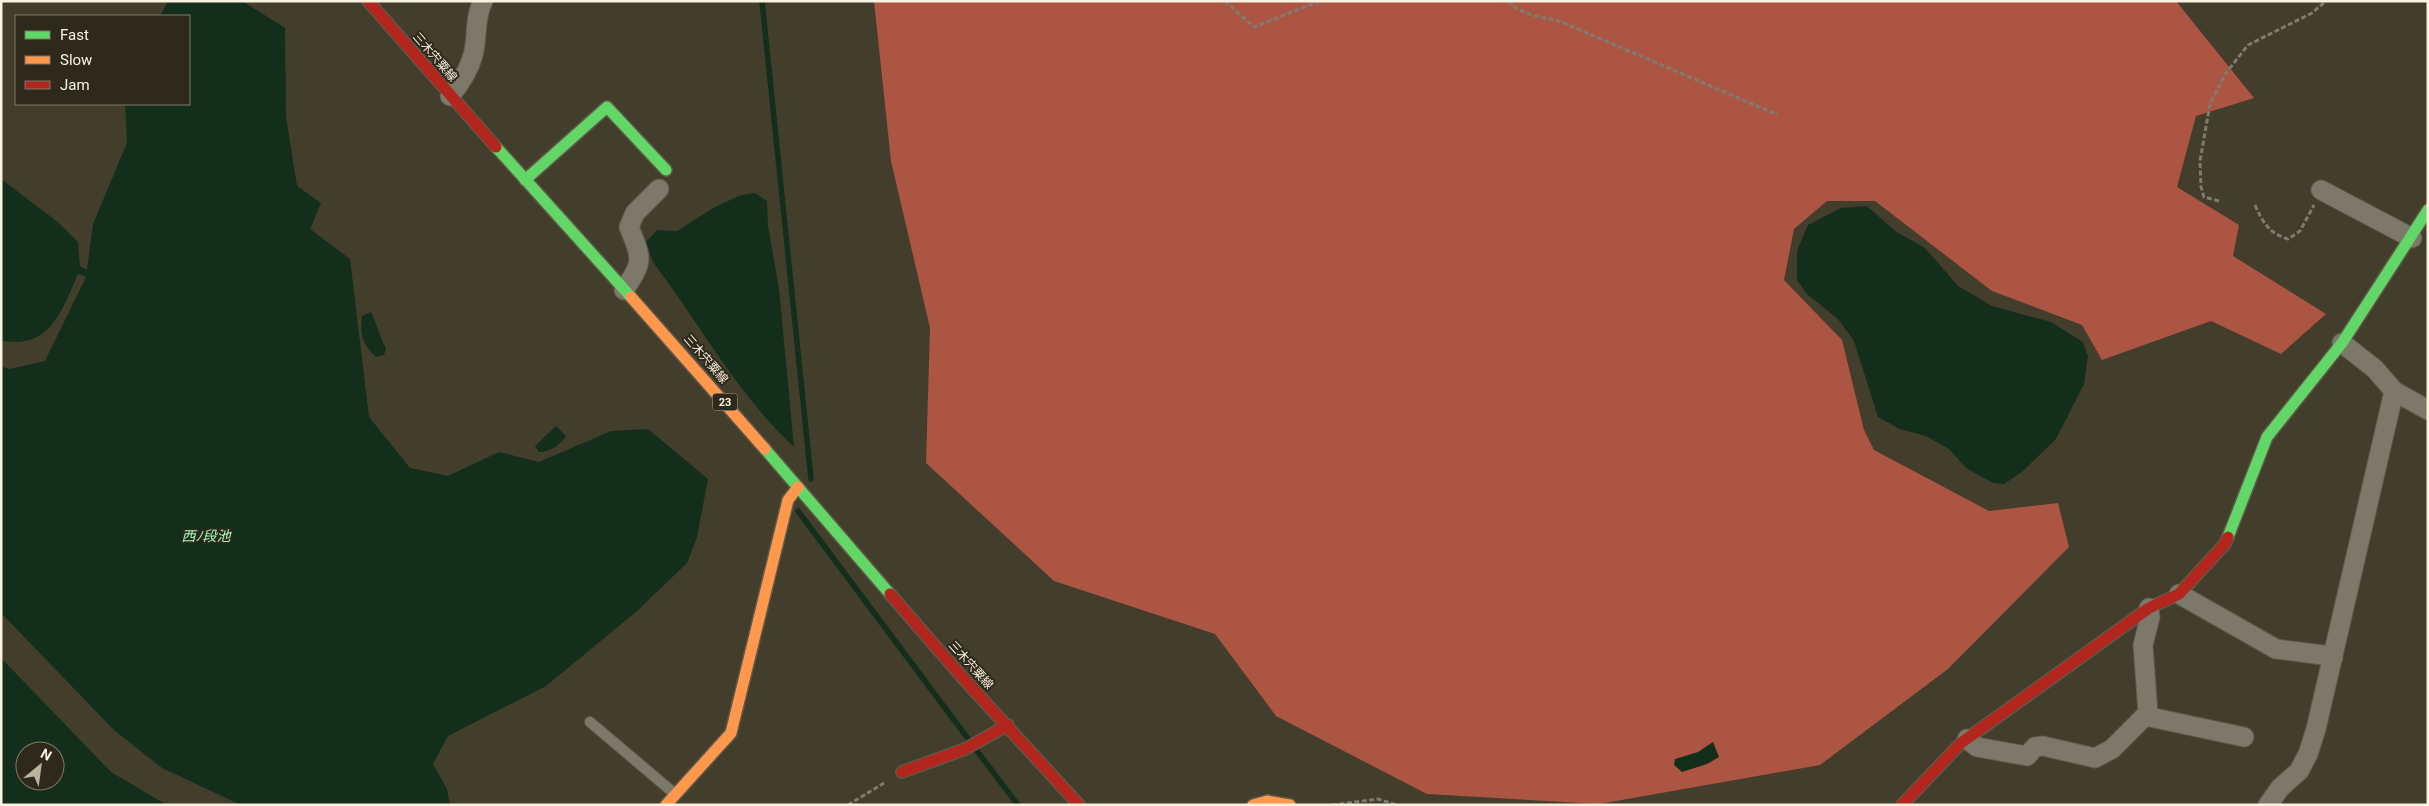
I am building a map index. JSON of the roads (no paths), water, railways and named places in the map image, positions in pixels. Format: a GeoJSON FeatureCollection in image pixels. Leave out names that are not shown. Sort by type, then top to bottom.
{"type":"FeatureCollection","features":[{"type":"Feature","properties":{"kind":"street","name":"三木宍粟線"},"geometry":{"type":"LineString","coordinates":[[368,1],[450,96],[676,346],[962,677],[1008,725],[1079,805]]}},
{"type":"Feature","properties":{"kind":"street"},"geometry":{"type":"LineString","coordinates":[[450,96],[460,84],[473,55],[478,10],[483,1]]}},
{"type":"Feature","properties":{"kind":"street"},"geometry":{"type":"LineString","coordinates":[[525,180],[607,107],[666,170]]}},
{"type":"Feature","properties":{"kind":"street"},"geometry":{"type":"LineString","coordinates":[[624,290],[639,269],[640,254],[629,227],[635,214],[658,189]]}},
{"type":"Feature","properties":{"kind":"street"},"geometry":{"type":"LineString","coordinates":[[2322,190],[2412,238]]}},
{"type":"Feature","properties":{"kind":"street"},"geometry":{"type":"LineString","coordinates":[[1902,805],[1966,739],[2149,608],[2179,594],[2225,544],[2267,437],[2342,343],[2412,238],[2428,210]]}},
{"type":"Feature","properties":{"kind":"street"},"geometry":{"type":"LineString","coordinates":[[2342,343],[2375,368],[2394,391],[2428,410]]}},
{"type":"Feature","properties":{"kind":"street"},"geometry":{"type":"LineString","coordinates":[[2268,805],[2280,788],[2299,771],[2308,754],[2333,658],[2394,391]]}},
{"type":"Feature","properties":{"kind":"street"},"geometry":{"type":"LineString","coordinates":[[666,805],[731,732],[788,500],[798,487]]}},
{"type":"Feature","properties":{"kind":"street"},"geometry":{"type":"LineString","coordinates":[[2179,594],[2276,649],[2323,654],[2333,658]]}},
{"type":"Feature","properties":{"kind":"street"},"geometry":{"type":"LineString","coordinates":[[1966,739],[1977,748],[2027,756],[2036,748],[2043,746],[2095,758],[2112,749],[2148,713],[2142,645],[2150,617],[2149,608]]}},
{"type":"Feature","properties":{"kind":"street"},"geometry":{"type":"LineString","coordinates":[[2145,716],[2244,737]]}},
{"type":"Feature","properties":{"kind":"street"},"geometry":{"type":"LineString","coordinates":[[902,772],[965,748],[991,736],[1008,725]]}},
{"type":"Feature","properties":{"kind":"street"},"geometry":{"type":"LineString","coordinates":[[1253,805],[1267,801],[1290,805]]}},
{"type":"Feature","properties":{"kind":"lane"},"geometry":{"type":"LineString","coordinates":[[590,722],[675,794]]}},
{"type":"Feature","properties":{"kind":"water","name":"西ﾉ段池"},"geometry":{"type":"Polygon","coordinates":[[[168,1],[242,1],[285,28],[286,117],[297,186],[321,203],[310,229],[350,259],[369,417],[410,468],[448,476],[499,452],[539,462],[611,431],[648,429],[708,479],[697,537],[687,563],[637,611],[546,686],[448,736],[433,764],[447,789],[450,805],[241,805],[162,768],[114,730],[1,613],[1,366],[9,369],[45,361],[86,277],[78,274],[59,315],[44,332],[35,338],[25,341],[1,341],[1,179],[59,223],[78,242],[80,266],[87,270],[93,224],[127,143],[125,105],[190,105],[190,15],[161,15],[168,1]]]}},
{"type":"Feature","properties":{"kind":"water"},"geometry":{"type":"Polygon","coordinates":[[[755,193],[767,201],[768,226],[779,289],[794,447],[737,382],[653,262],[646,242],[657,230],[677,231],[715,207],[741,195],[755,193]]]}},
{"type":"Feature","properties":{"kind":"water"},"geometry":{"type":"Polygon","coordinates":[[[1867,206],[1895,231],[1925,248],[1958,286],[1992,306],[2051,322],[2083,342],[2088,356],[2084,384],[2056,439],[2023,471],[2004,484],[1993,483],[1966,468],[1949,449],[1926,436],[1900,429],[1878,417],[1854,341],[1838,319],[1807,294],[1797,280],[1797,251],[1808,225],[1841,208],[1867,206]]]}},
{"type":"Feature","properties":{"kind":"water"},"geometry":{"type":"Polygon","coordinates":[[[371,312],[386,348],[384,355],[376,357],[365,343],[361,329],[362,316],[371,312]]]}},
{"type":"Feature","properties":{"kind":"water"},"geometry":{"type":"Polygon","coordinates":[[[556,426],[566,436],[554,447],[547,451],[539,452],[535,446],[556,426]]]}},
{"type":"Feature","properties":{"kind":"water"},"geometry":{"type":"Polygon","coordinates":[[[1,658],[111,772],[167,805],[1,805],[1,658]]]}},
{"type":"Feature","properties":{"kind":"water"},"geometry":{"type":"Polygon","coordinates":[[[1713,742],[1719,757],[1707,764],[1682,772],[1674,765],[1675,759],[1698,752],[1713,742]]]}},
{"type":"Feature","properties":{"kind":"waterway"},"geometry":{"type":"LineString","coordinates":[[762,1],[811,479]]}},
{"type":"Feature","properties":{"kind":"waterway"},"geometry":{"type":"LineString","coordinates":[[798,511],[969,740]]}},
{"type":"Feature","properties":{"kind":"waterway"},"geometry":{"type":"LineString","coordinates":[[977,751],[1018,805]]}}]}
